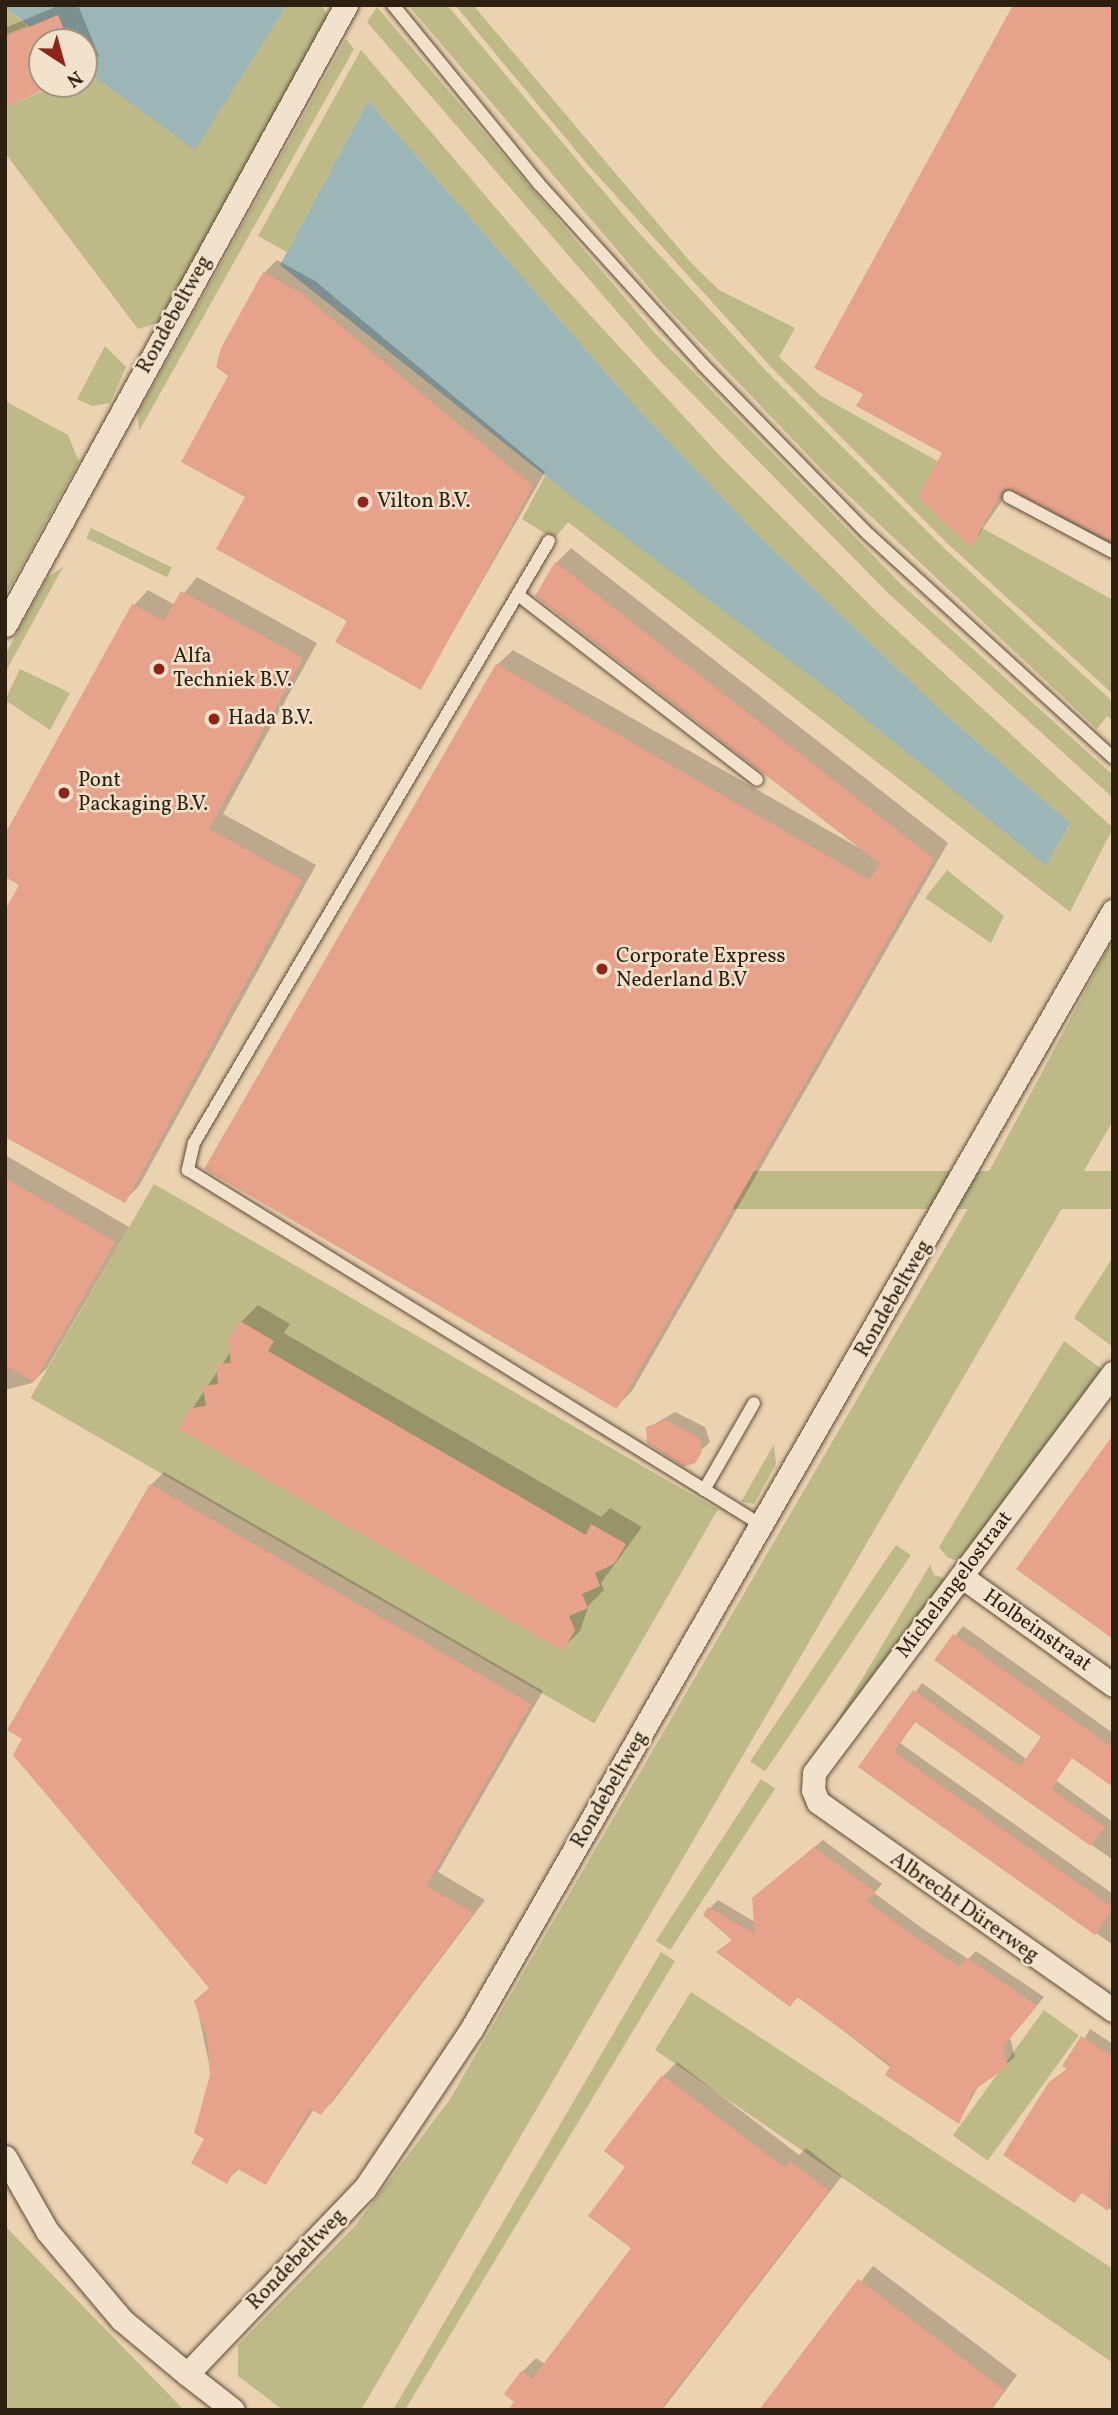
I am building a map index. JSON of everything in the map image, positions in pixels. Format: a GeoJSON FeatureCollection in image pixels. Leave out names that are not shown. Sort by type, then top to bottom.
{"type":"FeatureCollection","features":[{"type":"Feature","properties":{"kind":"street","name":"Rondebeltweg"},"geometry":{"type":"LineString","coordinates":[[5,625],[346,5]]}},
{"type":"Feature","properties":{"kind":"street","name":"Rondebeltweg"},"geometry":{"type":"LineString","coordinates":[[187,2374],[365,2188],[472,2028],[764,1526],[1113,911]]}},
{"type":"Feature","properties":{"kind":"street","name":"Michelangelostraat"},"geometry":{"type":"LineString","coordinates":[[818,1802],[814,1773],[1113,1373]]}},
{"type":"Feature","properties":{"kind":"street","name":"Holbeinstraat"},"geometry":{"type":"LineString","coordinates":[[961,1576],[1113,1685]]}},
{"type":"Feature","properties":{"kind":"street","name":"Albrecht Dürerweg"},"geometry":{"type":"LineString","coordinates":[[818,1802],[1113,2010]]}},
{"type":"Feature","properties":{"kind":"street"},"geometry":{"type":"LineString","coordinates":[[5,2157],[47,2231],[122,2320],[233,2410]]}},
{"type":"Feature","properties":{"kind":"lane"},"geometry":{"type":"LineString","coordinates":[[393,5],[539,184],[712,374],[868,534],[1113,758]]}},
{"type":"Feature","properties":{"kind":"lane"},"geometry":{"type":"LineString","coordinates":[[1009,497],[1113,552]]}},
{"type":"Feature","properties":{"kind":"lane"},"geometry":{"type":"LineString","coordinates":[[549,541],[194,1143],[188,1170],[764,1526]]}},
{"type":"Feature","properties":{"kind":"lane"},"geometry":{"type":"LineString","coordinates":[[518,594],[757,780]]}},
{"type":"Feature","properties":{"kind":"lane"},"geometry":{"type":"LineString","coordinates":[[704,1490],[754,1403]]}},
{"type":"Feature","properties":{"kind":"shaded area"},"geometry":{"type":"Polygon","coordinates":[[[287,5],[322,5],[328,18],[159,323],[138,329],[5,153],[5,107],[28,98],[98,98],[98,79],[195,149],[287,5]]]}},
{"type":"Feature","properties":{"kind":"shaded area"},"geometry":{"type":"Polygon","coordinates":[[[408,5],[447,5],[630,223],[767,372],[946,550],[1113,702],[1113,721],[1107,716],[1097,729],[827,475],[664,305],[408,5]]]}},
{"type":"Feature","properties":{"kind":"shaded area"},"geometry":{"type":"Polygon","coordinates":[[[455,5],[473,5],[693,265],[719,290],[795,328],[779,357],[821,396],[946,466],[929,499],[1113,600],[1113,694],[948,544],[770,366],[588,165],[455,5]]]}},
{"type":"Feature","properties":{"kind":"shaded area"},"geometry":{"type":"Polygon","coordinates":[[[5,7],[27,26],[5,35],[5,7]]]}},
{"type":"Feature","properties":{"kind":"shaded area"},"geometry":{"type":"Polygon","coordinates":[[[377,7],[653,331],[902,585],[1113,775],[1113,798],[888,593],[657,358],[367,22],[377,7]]]}},
{"type":"Feature","properties":{"kind":"shaded area"},"geometry":{"type":"Polygon","coordinates":[[[346,39],[354,49],[139,431],[138,413],[346,39]]]}},
{"type":"Feature","properties":{"kind":"shaded area"},"geometry":{"type":"Polygon","coordinates":[[[361,50],[554,276],[723,459],[878,613],[1113,828],[1070,912],[568,522],[554,539],[522,519],[545,476],[829,690],[1046,866],[1070,823],[939,709],[761,538],[636,407],[368,101],[287,252],[258,236],[361,50]]]}},
{"type":"Feature","properties":{"kind":"shaded area"},"geometry":{"type":"Polygon","coordinates":[[[105,346],[126,367],[110,403],[92,406],[77,399],[105,346]]]}},
{"type":"Feature","properties":{"kind":"shaded area"},"geometry":{"type":"Polygon","coordinates":[[[5,401],[68,435],[79,462],[5,596],[5,401]]]}},
{"type":"Feature","properties":{"kind":"shaded area"},"geometry":{"type":"Polygon","coordinates":[[[91,528],[172,567],[167,577],[86,538],[91,528]]]}},
{"type":"Feature","properties":{"kind":"shaded area"},"geometry":{"type":"Polygon","coordinates":[[[63,567],[5,673],[5,655],[48,577],[63,567]]]}},
{"type":"Feature","properties":{"kind":"shaded area"},"geometry":{"type":"Polygon","coordinates":[[[20,669],[70,693],[50,730],[5,700],[20,669]]]}},
{"type":"Feature","properties":{"kind":"shaded area"},"geometry":{"type":"Polygon","coordinates":[[[947,870],[1004,916],[991,943],[925,898],[947,870]]]}},
{"type":"Feature","properties":{"kind":"shaded area"},"geometry":{"type":"Polygon","coordinates":[[[1113,939],[1113,1121],[361,2410],[283,2410],[238,2376],[238,2345],[355,2226],[450,2099],[985,1179],[1113,939]]]}},
{"type":"Feature","properties":{"kind":"shaded area"},"geometry":{"type":"Polygon","coordinates":[[[688,1171],[1113,1171],[1113,1209],[688,1209],[688,1171]]]}},
{"type":"Feature","properties":{"kind":"shaded area"},"geometry":{"type":"Polygon","coordinates":[[[154,1184],[718,1510],[594,1723],[30,1398],[154,1184]]]}},
{"type":"Feature","properties":{"kind":"shaded area"},"geometry":{"type":"Polygon","coordinates":[[[1113,1257],[1113,1347],[1074,1318],[1113,1257]]]}},
{"type":"Feature","properties":{"kind":"shaded area"},"geometry":{"type":"Polygon","coordinates":[[[1064,1341],[1103,1370],[962,1563],[947,1557],[939,1547],[1064,1341]]]}},
{"type":"Feature","properties":{"kind":"shaded area"},"geometry":{"type":"Polygon","coordinates":[[[774,1444],[776,1464],[754,1504],[741,1502],[774,1444]]]}},
{"type":"Feature","properties":{"kind":"shaded area"},"geometry":{"type":"Polygon","coordinates":[[[896,1545],[911,1555],[765,1771],[750,1761],[896,1545]]]}},
{"type":"Feature","properties":{"kind":"shaded area"},"geometry":{"type":"Polygon","coordinates":[[[930,1565],[934,1575],[950,1580],[807,1771],[930,1565]]]}},
{"type":"Feature","properties":{"kind":"shaded area"},"geometry":{"type":"Polygon","coordinates":[[[761,1779],[775,1788],[670,1950],[656,1941],[761,1779]]]}},
{"type":"Feature","properties":{"kind":"shaded area"},"geometry":{"type":"Polygon","coordinates":[[[661,1952],[675,1961],[405,2410],[393,2410],[661,1952]]]}},
{"type":"Feature","properties":{"kind":"shaded area"},"geometry":{"type":"Polygon","coordinates":[[[691,1992],[1113,2269],[1113,2363],[655,2050],[691,1992]]]}},
{"type":"Feature","properties":{"kind":"shaded area"},"geometry":{"type":"Polygon","coordinates":[[[1044,2010],[1079,2035],[988,2161],[953,2135],[1044,2010]]]}},
{"type":"Feature","properties":{"kind":"shaded area"},"geometry":{"type":"Polygon","coordinates":[[[5,2226],[184,2410],[5,2410],[5,2226]]]}},
{"type":"Feature","properties":{"kind":"water"},"geometry":{"type":"Polygon","coordinates":[[[287,5],[195,150],[98,79],[98,28],[31,28],[5,7],[287,5]]]}},
{"type":"Feature","properties":{"kind":"water"},"geometry":{"type":"Polygon","coordinates":[[[368,101],[636,407],[761,538],[939,709],[1070,823],[1046,866],[829,690],[572,497],[280,265],[368,101]]]}},
{"type":"Feature","properties":{"kind":"building"},"geometry":{"type":"Polygon","coordinates":[[[1013,5],[1113,5],[1113,542],[1004,487],[971,548],[918,497],[942,453],[856,406],[863,394],[814,368],[1013,5]]]}},
{"type":"Feature","properties":{"kind":"building"},"geometry":{"type":"Polygon","coordinates":[[[58,15],[63,28],[28,28],[28,97],[5,107],[5,37],[58,15]]]}},
{"type":"Feature","properties":{"kind":"building"},"geometry":{"type":"Polygon","coordinates":[[[263,272],[302,294],[533,486],[421,690],[335,642],[347,621],[216,549],[245,497],[181,462],[228,376],[216,367],[221,348],[263,272]]]}},
{"type":"Feature","properties":{"kind":"building"},"geometry":{"type":"Polygon","coordinates":[[[555,562],[934,859],[617,1409],[204,1169],[496,664],[869,880],[880,864],[535,596],[555,562]]]}},
{"type":"Feature","properties":{"kind":"building"},"geometry":{"type":"Polygon","coordinates":[[[181,591],[303,658],[209,829],[302,880],[125,1203],[5,1137],[5,910],[19,885],[5,877],[5,834],[132,604],[164,621],[181,591]]]}},
{"type":"Feature","properties":{"kind":"building"},"geometry":{"type":"Polygon","coordinates":[[[5,1178],[115,1242],[34,1382],[5,1365],[5,1178]]]}},
{"type":"Feature","properties":{"kind":"building"},"geometry":{"type":"Polygon","coordinates":[[[240,1321],[274,1341],[268,1351],[586,1535],[591,1524],[626,1544],[614,1564],[595,1573],[600,1586],[582,1594],[588,1608],[569,1616],[575,1630],[563,1651],[179,1429],[191,1408],[206,1406],[203,1386],[218,1384],[216,1364],[231,1363],[228,1341],[240,1321]]]}},
{"type":"Feature","properties":{"kind":"building"},"geometry":{"type":"Polygon","coordinates":[[[666,1420],[700,1439],[702,1452],[695,1463],[684,1467],[647,1443],[646,1427],[666,1420]]]}},
{"type":"Feature","properties":{"kind":"building"},"geometry":{"type":"Polygon","coordinates":[[[1113,1435],[1113,1639],[1016,1569],[1113,1435]]]}},
{"type":"Feature","properties":{"kind":"building"},"geometry":{"type":"Polygon","coordinates":[[[150,1484],[531,1704],[426,1886],[474,1913],[321,2115],[310,2109],[266,2185],[236,2168],[227,2184],[191,2163],[204,2139],[194,2133],[210,2075],[207,2036],[194,2001],[209,1988],[13,1755],[22,1739],[7,1730],[150,1484]]]}},
{"type":"Feature","properties":{"kind":"building"},"geometry":{"type":"Polygon","coordinates":[[[953,1634],[1113,1748],[1113,1787],[1072,1758],[1051,1789],[1105,1827],[1091,1846],[915,1722],[894,1752],[1113,1908],[1095,1935],[858,1767],[913,1690],[1020,1767],[1041,1737],[934,1660],[953,1634]]]}},
{"type":"Feature","properties":{"kind":"building"},"geometry":{"type":"Polygon","coordinates":[[[814,1847],[876,1893],[866,1901],[914,1936],[959,1967],[967,1958],[1037,2006],[1003,2047],[1008,2066],[973,2091],[959,2124],[885,2075],[891,2065],[797,1997],[790,2007],[716,1952],[732,1940],[703,1915],[708,1907],[755,1934],[752,1898],[814,1847]]]}},
{"type":"Feature","properties":{"kind":"building"},"geometry":{"type":"Polygon","coordinates":[[[1081,2036],[1113,2057],[1108,2211],[1082,2193],[1074,2203],[1003,2155],[1049,2082],[1067,2069],[1062,2066],[1081,2036]]]}},
{"type":"Feature","properties":{"kind":"building"},"geometry":{"type":"Polygon","coordinates":[[[662,2075],[785,2168],[790,2161],[829,2191],[660,2410],[508,2410],[514,2402],[504,2394],[521,2371],[532,2379],[631,2248],[588,2216],[625,2167],[604,2151],[662,2075]]]}},
{"type":"Feature","properties":{"kind":"building"},"geometry":{"type":"Polygon","coordinates":[[[858,2279],[1004,2390],[989,2410],[759,2410],[858,2279]]]}},
{"type":"Feature","properties":{"kind":"place","name":"Vilton B.V."},"geometry":{"type":"Point","coordinates":[363,502]}},
{"type":"Feature","properties":{"kind":"place","name":"Alfa Techniek B.V."},"geometry":{"type":"Point","coordinates":[159,669]}},
{"type":"Feature","properties":{"kind":"place","name":"Hada B.V."},"geometry":{"type":"Point","coordinates":[214,719]}},
{"type":"Feature","properties":{"kind":"place","name":"Pont Packaging B.V."},"geometry":{"type":"Point","coordinates":[64,793]}},
{"type":"Feature","properties":{"kind":"place","name":"Corporate Express Nederland B.V"},"geometry":{"type":"Point","coordinates":[602,969]}}]}
